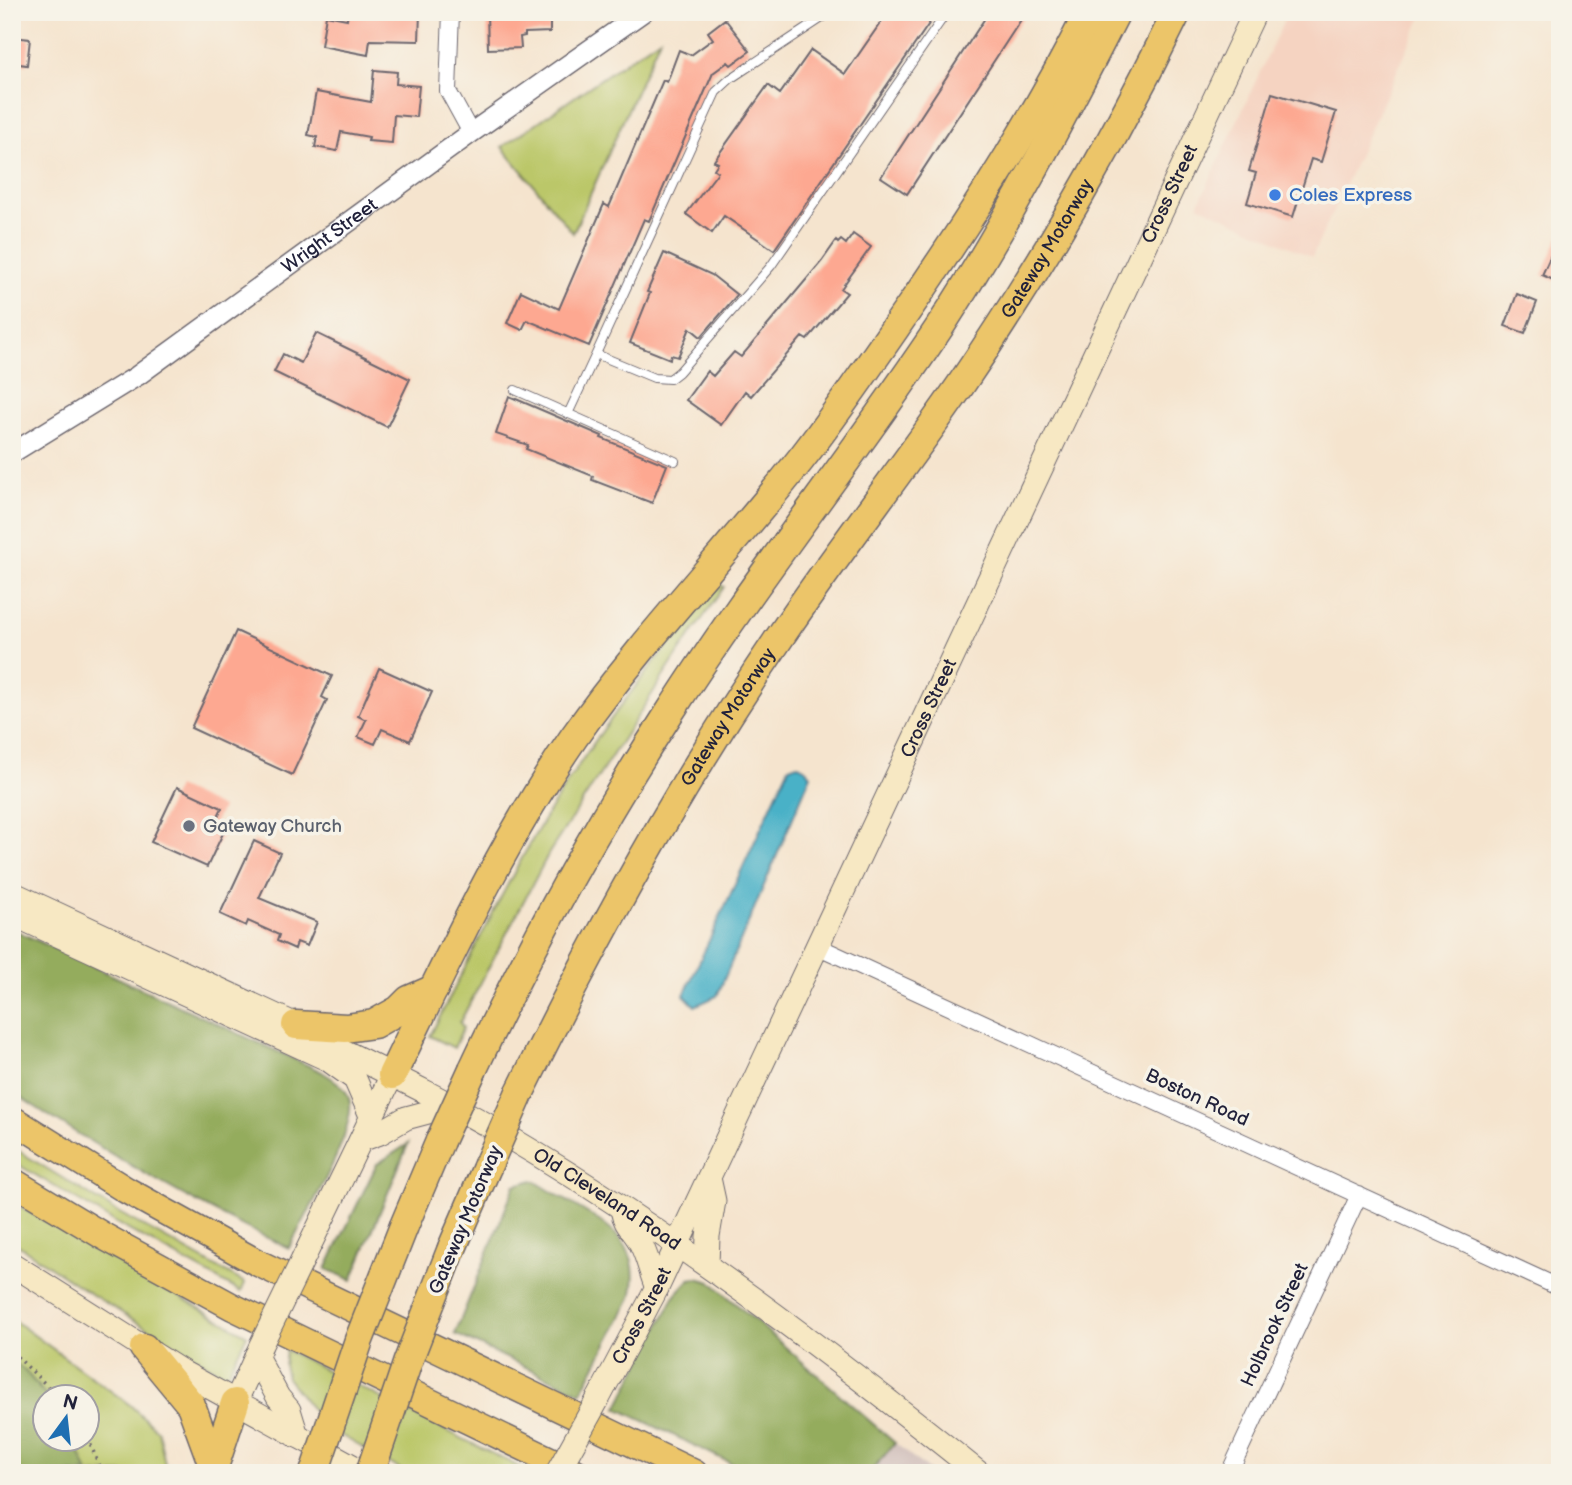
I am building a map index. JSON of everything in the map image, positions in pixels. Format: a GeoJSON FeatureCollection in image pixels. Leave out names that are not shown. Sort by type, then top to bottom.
{"type":"FeatureCollection","features":[{"type":"Feature","properties":{"kind":"highway"},"geometry":{"type":"LineString","coordinates":[[392,1075],[499,858],[573,739],[660,625],[801,459],[882,347],[1005,162],[1089,12]]}},
{"type":"Feature","properties":{"kind":"highway"},"geometry":{"type":"LineString","coordinates":[[314,1473],[359,1340],[404,1226],[473,1069],[529,954],[616,799],[668,714],[943,321],[1025,188],[1116,12]]}},
{"type":"Feature","properties":{"kind":"highway","name":"Gateway Motorway"},"geometry":{"type":"LineString","coordinates":[[370,1473],[408,1361],[452,1248],[520,1092],[604,927],[678,798],[782,633],[958,388],[1012,308],[1093,173],[1177,12]]}},
{"type":"Feature","properties":{"kind":"highway"},"geometry":{"type":"LineString","coordinates":[[296,1025],[346,1028],[374,1024],[386,1019],[409,1000],[434,989]]}},
{"type":"Feature","properties":{"kind":"highway"},"geometry":{"type":"LineString","coordinates":[[12,1119],[126,1190],[256,1262],[694,1473]]}},
{"type":"Feature","properties":{"kind":"highway"},"geometry":{"type":"LineString","coordinates":[[12,1181],[105,1237],[233,1307],[577,1473]]}},
{"type":"Feature","properties":{"kind":"highway"},"geometry":{"type":"LineString","coordinates":[[144,1348],[191,1405],[213,1470]]}},
{"type":"Feature","properties":{"kind":"highway"},"geometry":{"type":"LineString","coordinates":[[213,1470],[235,1403]]}},
{"type":"Feature","properties":{"kind":"main road","name":"Cross Street"},"geometry":{"type":"LineString","coordinates":[[557,1473],[657,1288],[1255,12]]}},
{"type":"Feature","properties":{"kind":"main road","name":"Old Cleveland Road"},"geometry":{"type":"LineString","coordinates":[[12,893],[296,1025],[511,1139],[621,1207],[707,1265],[791,1326],[979,1473]]}},
{"type":"Feature","properties":{"kind":"main road"},"geometry":{"type":"LineString","coordinates":[[12,914],[333,1063],[350,1074],[359,1085],[372,1118]]}},
{"type":"Feature","properties":{"kind":"main road"},"geometry":{"type":"LineString","coordinates":[[235,1403],[392,1075]]}},
{"type":"Feature","properties":{"kind":"main road"},"geometry":{"type":"LineString","coordinates":[[361,1140],[406,1118],[451,1106]]}},
{"type":"Feature","properties":{"kind":"main road"},"geometry":{"type":"LineString","coordinates":[[707,1265],[708,1236],[714,1201],[709,1178]]}},
{"type":"Feature","properties":{"kind":"main road"},"geometry":{"type":"LineString","coordinates":[[621,1207],[624,1222],[639,1240],[657,1288]]}},
{"type":"Feature","properties":{"kind":"main road"},"geometry":{"type":"LineString","coordinates":[[12,1264],[235,1403],[365,1473]]}},
{"type":"Feature","properties":{"kind":"main road"},"geometry":{"type":"LineString","coordinates":[[258,1352],[278,1397],[289,1410],[297,1436]]}},
{"type":"Feature","properties":{"kind":"street"},"geometry":{"type":"LineString","coordinates":[[451,12],[447,91],[471,133]]}},
{"type":"Feature","properties":{"kind":"street","name":"Wright Street"},"geometry":{"type":"LineString","coordinates":[[12,453],[137,376],[471,133],[643,12]]}},
{"type":"Feature","properties":{"kind":"street","name":"Boston Road"},"geometry":{"type":"LineString","coordinates":[[817,946],[1560,1288]]}},
{"type":"Feature","properties":{"kind":"street","name":"Holbrook Street"},"geometry":{"type":"LineString","coordinates":[[1229,1473],[1359,1195]]}},
{"type":"Feature","properties":{"kind":"lane"},"geometry":{"type":"LineString","coordinates":[[568,414],[716,92],[730,79],[831,12]]}},
{"type":"Feature","properties":{"kind":"lane"},"geometry":{"type":"LineString","coordinates":[[596,354],[654,378],[670,379],[679,372],[771,266],[947,12]]}},
{"type":"Feature","properties":{"kind":"lane"},"geometry":{"type":"LineString","coordinates":[[515,390],[675,461]]}},
{"type":"Feature","properties":{"kind":"path"},"geometry":{"type":"LineString","coordinates":[[12,1352],[45,1384]]}},
{"type":"Feature","properties":{"kind":"path"},"geometry":{"type":"LineString","coordinates":[[94,1454],[102,1473]]}},
{"type":"Feature","properties":{"kind":"shaded area","name":"Coles Express"},"geometry":{"type":"Polygon","coordinates":[[[1288,12],[1424,12],[1312,257],[1198,205],[1288,12]]]}},
{"type":"Feature","properties":{"kind":"shaded area"},"geometry":{"type":"Polygon","coordinates":[[[895,1443],[932,1473],[869,1473],[895,1443]]]}},
{"type":"Feature","properties":{"kind":"green space"},"geometry":{"type":"Polygon","coordinates":[[[660,38],[573,233],[502,147],[660,38]]]}},
{"type":"Feature","properties":{"kind":"green space"},"geometry":{"type":"Polygon","coordinates":[[[720,584],[724,587],[549,853],[460,1022],[463,1028],[454,1048],[430,1036],[512,875],[562,791],[625,699],[720,584]]]}},
{"type":"Feature","properties":{"kind":"green space"},"geometry":{"type":"Polygon","coordinates":[[[12,929],[322,1072],[342,1086],[349,1098],[350,1112],[346,1130],[328,1173],[289,1248],[148,1175],[12,1092],[12,929]]]}},
{"type":"Feature","properties":{"kind":"green space"},"geometry":{"type":"Polygon","coordinates":[[[408,1144],[352,1280],[326,1269],[377,1164],[408,1144]]]}},
{"type":"Feature","properties":{"kind":"green space"},"geometry":{"type":"Polygon","coordinates":[[[12,1147],[114,1210],[245,1283],[241,1292],[114,1222],[12,1161],[12,1147]]]}},
{"type":"Feature","properties":{"kind":"green space"},"geometry":{"type":"Polygon","coordinates":[[[533,1180],[608,1227],[625,1246],[633,1268],[631,1298],[581,1393],[455,1334],[515,1185],[533,1180]]]}},
{"type":"Feature","properties":{"kind":"green space"},"geometry":{"type":"Polygon","coordinates":[[[12,1202],[247,1335],[226,1376],[91,1294],[12,1241],[12,1202]]]}},
{"type":"Feature","properties":{"kind":"green space"},"geometry":{"type":"Polygon","coordinates":[[[690,1279],[711,1282],[895,1443],[869,1473],[751,1473],[617,1408],[675,1295],[690,1279]]]}},
{"type":"Feature","properties":{"kind":"green space"},"geometry":{"type":"Polygon","coordinates":[[[12,1319],[101,1384],[32,1384],[32,1454],[102,1454],[102,1385],[130,1405],[158,1431],[167,1473],[12,1473],[12,1319]]]}},
{"type":"Feature","properties":{"kind":"green space"},"geometry":{"type":"Polygon","coordinates":[[[286,1350],[531,1473],[407,1473],[342,1436],[314,1412],[287,1378],[284,1365],[286,1350]]]}},
{"type":"Feature","properties":{"kind":"green space"},"geometry":{"type":"Polygon","coordinates":[[[12,1360],[36,1384],[32,1384],[32,1454],[80,1454],[88,1473],[12,1473],[12,1360]]]}},
{"type":"Feature","properties":{"kind":"water"},"geometry":{"type":"Polygon","coordinates":[[[797,764],[811,775],[717,996],[695,1006],[684,995],[789,767],[797,764]]]}},
{"type":"Feature","properties":{"kind":"building"},"geometry":{"type":"Polygon","coordinates":[[[348,12],[420,12],[419,41],[370,40],[368,55],[321,46],[326,15],[347,19],[348,12]]]}},
{"type":"Feature","properties":{"kind":"building"},"geometry":{"type":"Polygon","coordinates":[[[487,12],[550,12],[550,32],[525,33],[525,36],[520,37],[521,48],[488,49],[487,12]]]}},
{"type":"Feature","properties":{"kind":"building"},"geometry":{"type":"Polygon","coordinates":[[[888,12],[937,12],[774,250],[724,216],[712,233],[686,214],[718,172],[714,169],[718,163],[714,161],[768,85],[780,94],[811,50],[845,74],[888,12]]]}},
{"type":"Feature","properties":{"kind":"building"},"geometry":{"type":"Polygon","coordinates":[[[989,12],[1026,12],[907,194],[881,177],[989,12]]]}},
{"type":"Feature","properties":{"kind":"building"},"geometry":{"type":"Polygon","coordinates":[[[725,19],[750,51],[731,65],[728,62],[713,73],[649,221],[644,219],[589,346],[527,320],[522,330],[507,323],[521,291],[559,309],[604,204],[609,207],[663,80],[667,82],[679,50],[691,55],[713,39],[708,32],[725,19]]]}},
{"type":"Feature","properties":{"kind":"building"},"geometry":{"type":"Polygon","coordinates":[[[12,37],[30,39],[27,65],[12,63],[12,37]]]}},
{"type":"Feature","properties":{"kind":"building"},"geometry":{"type":"Polygon","coordinates":[[[374,70],[397,72],[396,84],[419,86],[416,117],[394,115],[392,143],[368,141],[369,137],[341,132],[337,151],[315,147],[317,137],[308,135],[316,92],[371,102],[374,70]]]}},
{"type":"Feature","properties":{"kind":"building"},"geometry":{"type":"Polygon","coordinates":[[[1272,93],[1336,112],[1321,162],[1311,159],[1293,217],[1247,203],[1256,173],[1249,171],[1272,93]]]}},
{"type":"Feature","properties":{"kind":"building"},"geometry":{"type":"Polygon","coordinates":[[[853,234],[871,247],[841,289],[847,293],[807,340],[802,337],[751,396],[745,391],[721,425],[686,400],[707,371],[713,376],[734,352],[741,357],[836,241],[838,243],[841,240],[846,244],[853,234]]]}},
{"type":"Feature","properties":{"kind":"building"},"geometry":{"type":"Polygon","coordinates":[[[1560,235],[1560,283],[1542,275],[1560,235]]]}},
{"type":"Feature","properties":{"kind":"building"},"geometry":{"type":"Polygon","coordinates":[[[664,253],[712,275],[737,295],[701,337],[690,328],[678,357],[671,355],[670,359],[630,343],[650,293],[647,292],[664,253]]]}},
{"type":"Feature","properties":{"kind":"building"},"geometry":{"type":"Polygon","coordinates":[[[1517,294],[1537,302],[1525,333],[1505,326],[1517,294]]]}},
{"type":"Feature","properties":{"kind":"building"},"geometry":{"type":"Polygon","coordinates":[[[316,333],[410,379],[387,427],[274,372],[283,354],[301,363],[316,333]]]}},
{"type":"Feature","properties":{"kind":"building"},"geometry":{"type":"Polygon","coordinates":[[[509,396],[667,465],[652,503],[592,480],[593,476],[526,449],[528,445],[496,434],[509,396]]]}},
{"type":"Feature","properties":{"kind":"building"},"geometry":{"type":"Polygon","coordinates":[[[236,631],[332,676],[322,697],[327,700],[292,775],[191,728],[236,631]]]}},
{"type":"Feature","properties":{"kind":"building"},"geometry":{"type":"Polygon","coordinates":[[[379,668],[432,692],[410,741],[382,729],[375,744],[358,737],[366,720],[358,716],[379,668]]]}},
{"type":"Feature","properties":{"kind":"building","name":"Gateway Church"},"geometry":{"type":"Polygon","coordinates":[[[177,787],[222,808],[214,824],[225,829],[207,867],[151,842],[177,787]]]}},
{"type":"Feature","properties":{"kind":"building"},"geometry":{"type":"Polygon","coordinates":[[[254,841],[280,853],[259,898],[317,922],[307,946],[297,942],[295,949],[277,941],[279,935],[248,921],[246,926],[220,914],[254,841]]]}},
{"type":"Feature","properties":{"kind":"place","name":"Coles Express"},"geometry":{"type":"Point","coordinates":[1275,195]}},
{"type":"Feature","properties":{"kind":"place","name":"Gateway Church"},"geometry":{"type":"Point","coordinates":[189,826]}}]}
